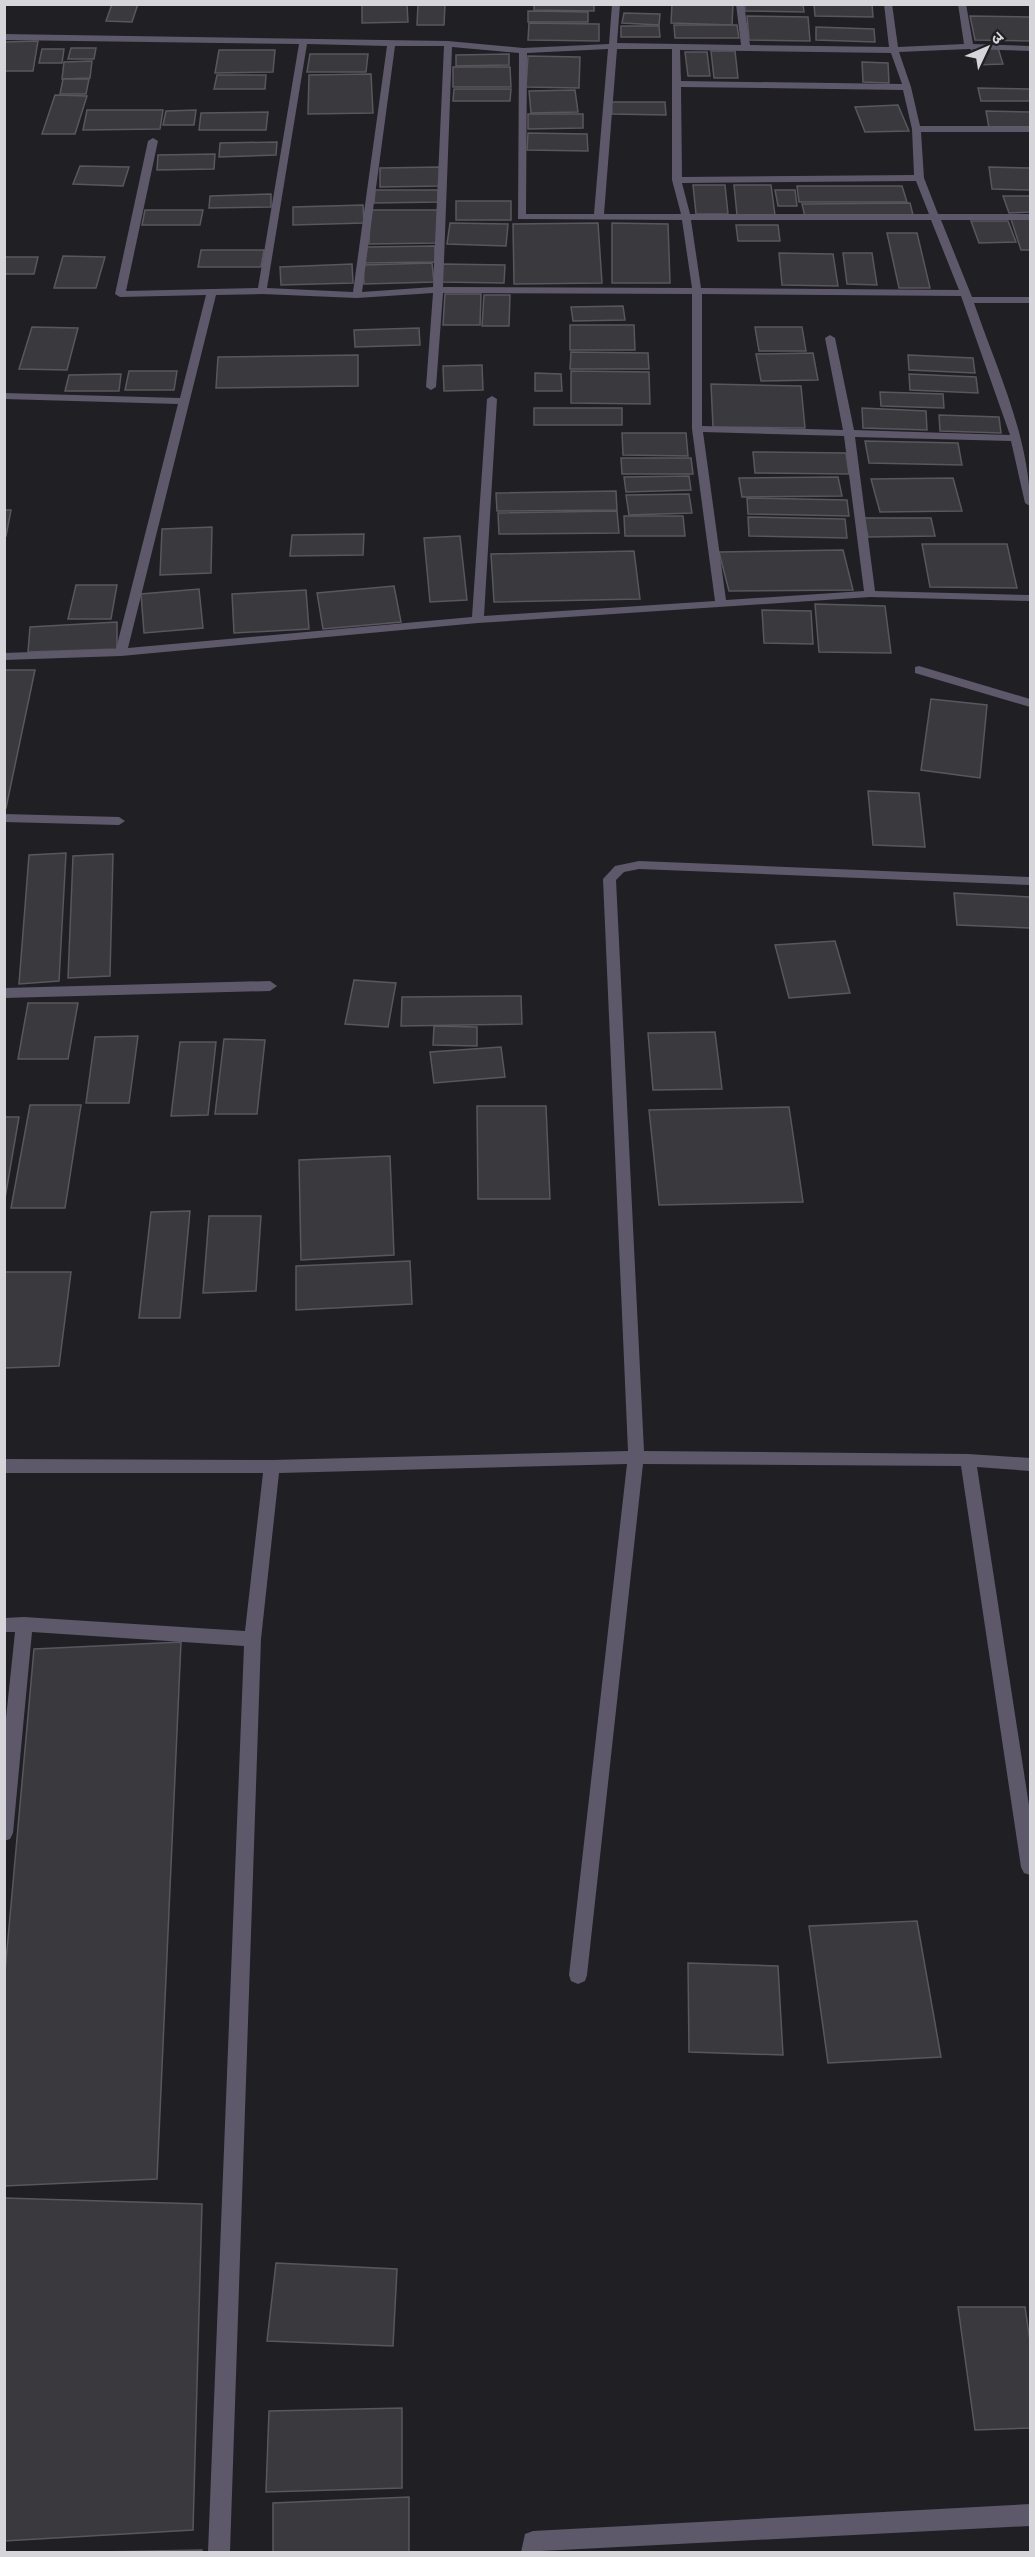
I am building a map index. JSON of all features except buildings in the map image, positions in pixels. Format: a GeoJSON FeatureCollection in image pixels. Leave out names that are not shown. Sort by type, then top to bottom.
{"type":"FeatureCollection","features":[{"type":"Feature","properties":{"kind":"street"},"geometry":{"type":"LineString","coordinates":[[598,216],[616,4]]}},
{"type":"Feature","properties":{"kind":"street"},"geometry":{"type":"LineString","coordinates":[[740,4],[746,49]]}},
{"type":"Feature","properties":{"kind":"street"},"geometry":{"type":"LineString","coordinates":[[888,4],[894,50],[907,87],[916,129],[919,178],[966,297],[1016,438],[1030,503]]}},
{"type":"Feature","properties":{"kind":"street"},"geometry":{"type":"LineString","coordinates":[[962,4],[969,46]]}},
{"type":"Feature","properties":{"kind":"street"},"geometry":{"type":"LineString","coordinates":[[4,37],[391,45],[448,44],[523,51],[614,46],[894,50],[969,46],[1030,48]]}},
{"type":"Feature","properties":{"kind":"street"},"geometry":{"type":"LineString","coordinates":[[262,291],[303,43]]}},
{"type":"Feature","properties":{"kind":"street"},"geometry":{"type":"LineString","coordinates":[[431,387],[438,290],[448,44]]}},
{"type":"Feature","properties":{"kind":"street"},"geometry":{"type":"LineString","coordinates":[[357,295],[391,45]]}},
{"type":"Feature","properties":{"kind":"street"},"geometry":{"type":"LineString","coordinates":[[676,47],[677,180],[686,217],[698,291],[697,429],[721,604]]}},
{"type":"Feature","properties":{"kind":"street"},"geometry":{"type":"LineString","coordinates":[[523,51],[521,218],[598,216],[1030,217]]}},
{"type":"Feature","properties":{"kind":"street"},"geometry":{"type":"LineString","coordinates":[[676,84],[907,87]]}},
{"type":"Feature","properties":{"kind":"street"},"geometry":{"type":"LineString","coordinates":[[916,129],[1030,129]]}},
{"type":"Feature","properties":{"kind":"street"},"geometry":{"type":"LineString","coordinates":[[153,141],[120,294],[211,294],[262,291],[357,295],[438,290],[698,291],[1030,300]]}},
{"type":"Feature","properties":{"kind":"street"},"geometry":{"type":"LineString","coordinates":[[677,180],[919,178]]}},
{"type":"Feature","properties":{"kind":"street"},"geometry":{"type":"LineString","coordinates":[[122,652],[211,294]]}},
{"type":"Feature","properties":{"kind":"street"},"geometry":{"type":"LineString","coordinates":[[830,338],[849,434],[870,594]]}},
{"type":"Feature","properties":{"kind":"street"},"geometry":{"type":"LineString","coordinates":[[4,396],[183,401]]}},
{"type":"Feature","properties":{"kind":"street"},"geometry":{"type":"LineString","coordinates":[[478,620],[492,399]]}},
{"type":"Feature","properties":{"kind":"street"},"geometry":{"type":"LineString","coordinates":[[697,429],[1016,438]]}},
{"type":"Feature","properties":{"kind":"street"},"geometry":{"type":"LineString","coordinates":[[4,657],[122,652],[478,620],[870,594],[1030,598]]}},
{"type":"Feature","properties":{"kind":"street"},"geometry":{"type":"LineString","coordinates":[[919,670],[1030,703]]}},
{"type":"Feature","properties":{"kind":"street"},"geometry":{"type":"LineString","coordinates":[[4,818],[118,821]]}},
{"type":"Feature","properties":{"kind":"street"},"geometry":{"type":"LineString","coordinates":[[578,1975],[636,1457],[609,879],[620,869],[639,865],[1030,881]]}},
{"type":"Feature","properties":{"kind":"street"},"geometry":{"type":"LineString","coordinates":[[4,993],[270,986]]}},
{"type":"Feature","properties":{"kind":"street"},"geometry":{"type":"LineString","coordinates":[[4,1466],[272,1467],[636,1457],[968,1460],[1030,1464]]}},
{"type":"Feature","properties":{"kind":"street"},"geometry":{"type":"LineString","coordinates":[[968,1460],[1030,1867]]}},
{"type":"Feature","properties":{"kind":"street"},"geometry":{"type":"LineString","coordinates":[[219,2553],[253,1639],[272,1467]]}},
{"type":"Feature","properties":{"kind":"street"},"geometry":{"type":"LineString","coordinates":[[4,1625],[24,1624],[253,1639]]}},
{"type":"Feature","properties":{"kind":"street"},"geometry":{"type":"LineString","coordinates":[[4,1833],[24,1624]]}},
{"type":"Feature","properties":{"kind":"street"},"geometry":{"type":"LineString","coordinates":[[532,2553],[533,2542],[1030,2515]]}}]}
